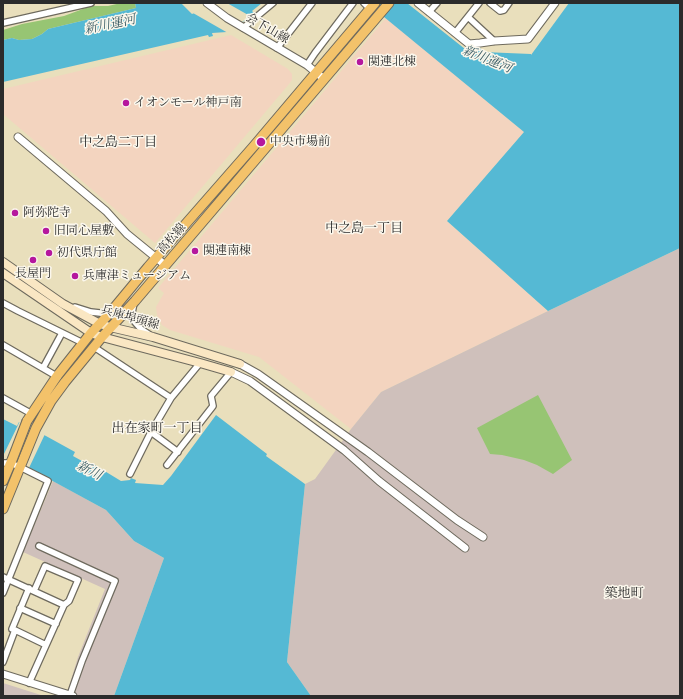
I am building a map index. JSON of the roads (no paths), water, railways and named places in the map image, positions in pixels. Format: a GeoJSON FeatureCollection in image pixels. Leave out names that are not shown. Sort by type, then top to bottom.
{"type":"FeatureCollection","features":[{"type":"Feature","properties":{"kind":"main road","name":"高松線"},"geometry":{"type":"LineString","coordinates":[[3,509],[36,428],[51,401],[65,382],[389,3]]}},
{"type":"Feature","properties":{"kind":"main road","name":"高松線"},"geometry":{"type":"LineString","coordinates":[[3,481],[8,462],[29,417],[57,376],[91,333],[253,147],[370,5]]}},
{"type":"Feature","properties":{"kind":"main road","name":"兵庫埠頭線"},"geometry":{"type":"LineString","coordinates":[[3,262],[63,304],[100,324],[110,328],[153,337],[240,364]]}},
{"type":"Feature","properties":{"kind":"main road","name":"兵庫埠頭線"},"geometry":{"type":"LineString","coordinates":[[3,273],[91,333],[230,372]]}},
{"type":"Feature","properties":{"kind":"street"},"geometry":{"type":"LineString","coordinates":[[3,23],[91,3]]}},
{"type":"Feature","properties":{"kind":"street"},"geometry":{"type":"LineString","coordinates":[[241,26],[273,3]]}},
{"type":"Feature","properties":{"kind":"street"},"geometry":{"type":"LineString","coordinates":[[277,48],[312,3]]}},
{"type":"Feature","properties":{"kind":"street"},"geometry":{"type":"LineString","coordinates":[[307,65],[353,3]]}},
{"type":"Feature","properties":{"kind":"street"},"geometry":{"type":"LineString","coordinates":[[418,3],[469,44],[494,40],[528,39],[555,3]]}},
{"type":"Feature","properties":{"kind":"street"},"geometry":{"type":"LineString","coordinates":[[429,12],[437,3]]}},
{"type":"Feature","properties":{"kind":"street"},"geometry":{"type":"LineString","coordinates":[[455,33],[479,3]]}},
{"type":"Feature","properties":{"kind":"street"},"geometry":{"type":"LineString","coordinates":[[490,3],[500,10],[504,10],[509,3]]}},
{"type":"Feature","properties":{"kind":"street","name":"会下山線"},"geometry":{"type":"LineString","coordinates":[[209,4],[227,18],[307,65],[324,79]]}},
{"type":"Feature","properties":{"kind":"street"},"geometry":{"type":"LineString","coordinates":[[468,17],[494,40]]}},
{"type":"Feature","properties":{"kind":"street"},"geometry":{"type":"LineString","coordinates":[[18,136],[106,211],[127,234],[164,265]]}},
{"type":"Feature","properties":{"kind":"street"},"geometry":{"type":"LineString","coordinates":[[135,301],[132,313],[134,321],[141,329],[153,337]]}},
{"type":"Feature","properties":{"kind":"street"},"geometry":{"type":"LineString","coordinates":[[3,303],[83,343]]}},
{"type":"Feature","properties":{"kind":"street"},"geometry":{"type":"LineString","coordinates":[[63,304],[91,312],[109,314]]}},
{"type":"Feature","properties":{"kind":"street"},"geometry":{"type":"LineString","coordinates":[[43,368],[62,333]]}},
{"type":"Feature","properties":{"kind":"street"},"geometry":{"type":"LineString","coordinates":[[3,345],[65,382]]}},
{"type":"Feature","properties":{"kind":"street"},"geometry":{"type":"LineString","coordinates":[[94,347],[171,398]]}},
{"type":"Feature","properties":{"kind":"street"},"geometry":{"type":"LineString","coordinates":[[130,474],[151,432],[171,398],[200,363]]}},
{"type":"Feature","properties":{"kind":"street"},"geometry":{"type":"LineString","coordinates":[[240,364],[258,374],[368,452],[457,520],[483,537]]}},
{"type":"Feature","properties":{"kind":"street"},"geometry":{"type":"LineString","coordinates":[[167,465],[213,406],[211,396],[230,372],[250,381],[344,450],[379,481],[465,548]]}},
{"type":"Feature","properties":{"kind":"street"},"geometry":{"type":"LineString","coordinates":[[3,398],[29,417]]}},
{"type":"Feature","properties":{"kind":"street"},"geometry":{"type":"LineString","coordinates":[[151,432],[178,452]]}},
{"type":"Feature","properties":{"kind":"street"},"geometry":{"type":"LineString","coordinates":[[3,593],[6,578],[48,482],[20,466],[8,462]]}},
{"type":"Feature","properties":{"kind":"street"},"geometry":{"type":"LineString","coordinates":[[3,674],[72,696],[82,661],[115,581],[39,546]]}},
{"type":"Feature","properties":{"kind":"street"},"geometry":{"type":"LineString","coordinates":[[29,683],[64,605],[69,601],[78,580],[45,566],[20,608],[12,629],[46,645]]}},
{"type":"Feature","properties":{"kind":"street"},"geometry":{"type":"LineString","coordinates":[[6,578],[64,605]]}},
{"type":"Feature","properties":{"kind":"street"},"geometry":{"type":"LineString","coordinates":[[20,608],[56,624]]}},
{"type":"Feature","properties":{"kind":"street"},"geometry":{"type":"LineString","coordinates":[[3,662],[15,630]]}},
{"type":"Feature","properties":{"kind":"water","name":"新川運河"},"geometry":{"type":"Polygon","coordinates":[[[135,3],[181,3],[192,14],[217,3],[262,3],[252,11],[255,14],[227,32],[212,33],[213,36],[209,37],[208,35],[3,82],[3,40],[12,38],[19,40],[32,39],[48,29],[136,8],[135,3]]]}},
{"type":"Feature","properties":{"kind":"water","name":"新川運河"},"geometry":{"type":"Polygon","coordinates":[[[367,3],[407,3],[465,49],[480,48],[483,52],[531,55],[569,3],[680,3],[680,248],[548,311],[447,221],[524,132],[367,3]]]}},
{"type":"Feature","properties":{"kind":"water","name":"新川"},"geometry":{"type":"Polygon","coordinates":[[[216,415],[267,454],[266,456],[305,484],[287,662],[311,696],[114,696],[164,558],[134,541],[106,510],[3,454],[3,419],[17,426],[19,422],[46,436],[75,452],[73,456],[91,466],[93,464],[121,481],[130,480],[131,478],[136,480],[135,483],[163,485],[216,415]]]}},
{"type":"Feature","properties":{"kind":"place","name":"関連北棟"},"geometry":{"type":"Point","coordinates":[360,62]}},
{"type":"Feature","properties":{"kind":"place","name":"イオンモール神戸南"},"geometry":{"type":"Point","coordinates":[126,103]}},
{"type":"Feature","properties":{"kind":"place","name":"中央市場前"},"geometry":{"type":"Point","coordinates":[261,142]}},
{"type":"Feature","properties":{"kind":"place","name":"阿弥陀寺"},"geometry":{"type":"Point","coordinates":[15,213]}},
{"type":"Feature","properties":{"kind":"place","name":"旧同心屋敷"},"geometry":{"type":"Point","coordinates":[46,231]}},
{"type":"Feature","properties":{"kind":"place","name":"関連南棟"},"geometry":{"type":"Point","coordinates":[195,251]}},
{"type":"Feature","properties":{"kind":"place","name":"初代県庁館"},"geometry":{"type":"Point","coordinates":[49,253]}},
{"type":"Feature","properties":{"kind":"place","name":"長屋門"},"geometry":{"type":"Point","coordinates":[33,260]}},
{"type":"Feature","properties":{"kind":"place","name":"兵庫津ミュージアム"},"geometry":{"type":"Point","coordinates":[75,276]}},
{"type":"Feature","properties":{"kind":"district","name":"中之島二丁目"},"geometry":{"type":"Point","coordinates":[118,143]}},
{"type":"Feature","properties":{"kind":"district","name":"中之島一丁目"},"geometry":{"type":"Point","coordinates":[364,229]}},
{"type":"Feature","properties":{"kind":"district","name":"出在家町一丁目"},"geometry":{"type":"Point","coordinates":[157,429]}},
{"type":"Feature","properties":{"kind":"district","name":"築地町"},"geometry":{"type":"Point","coordinates":[624,594]}}]}
